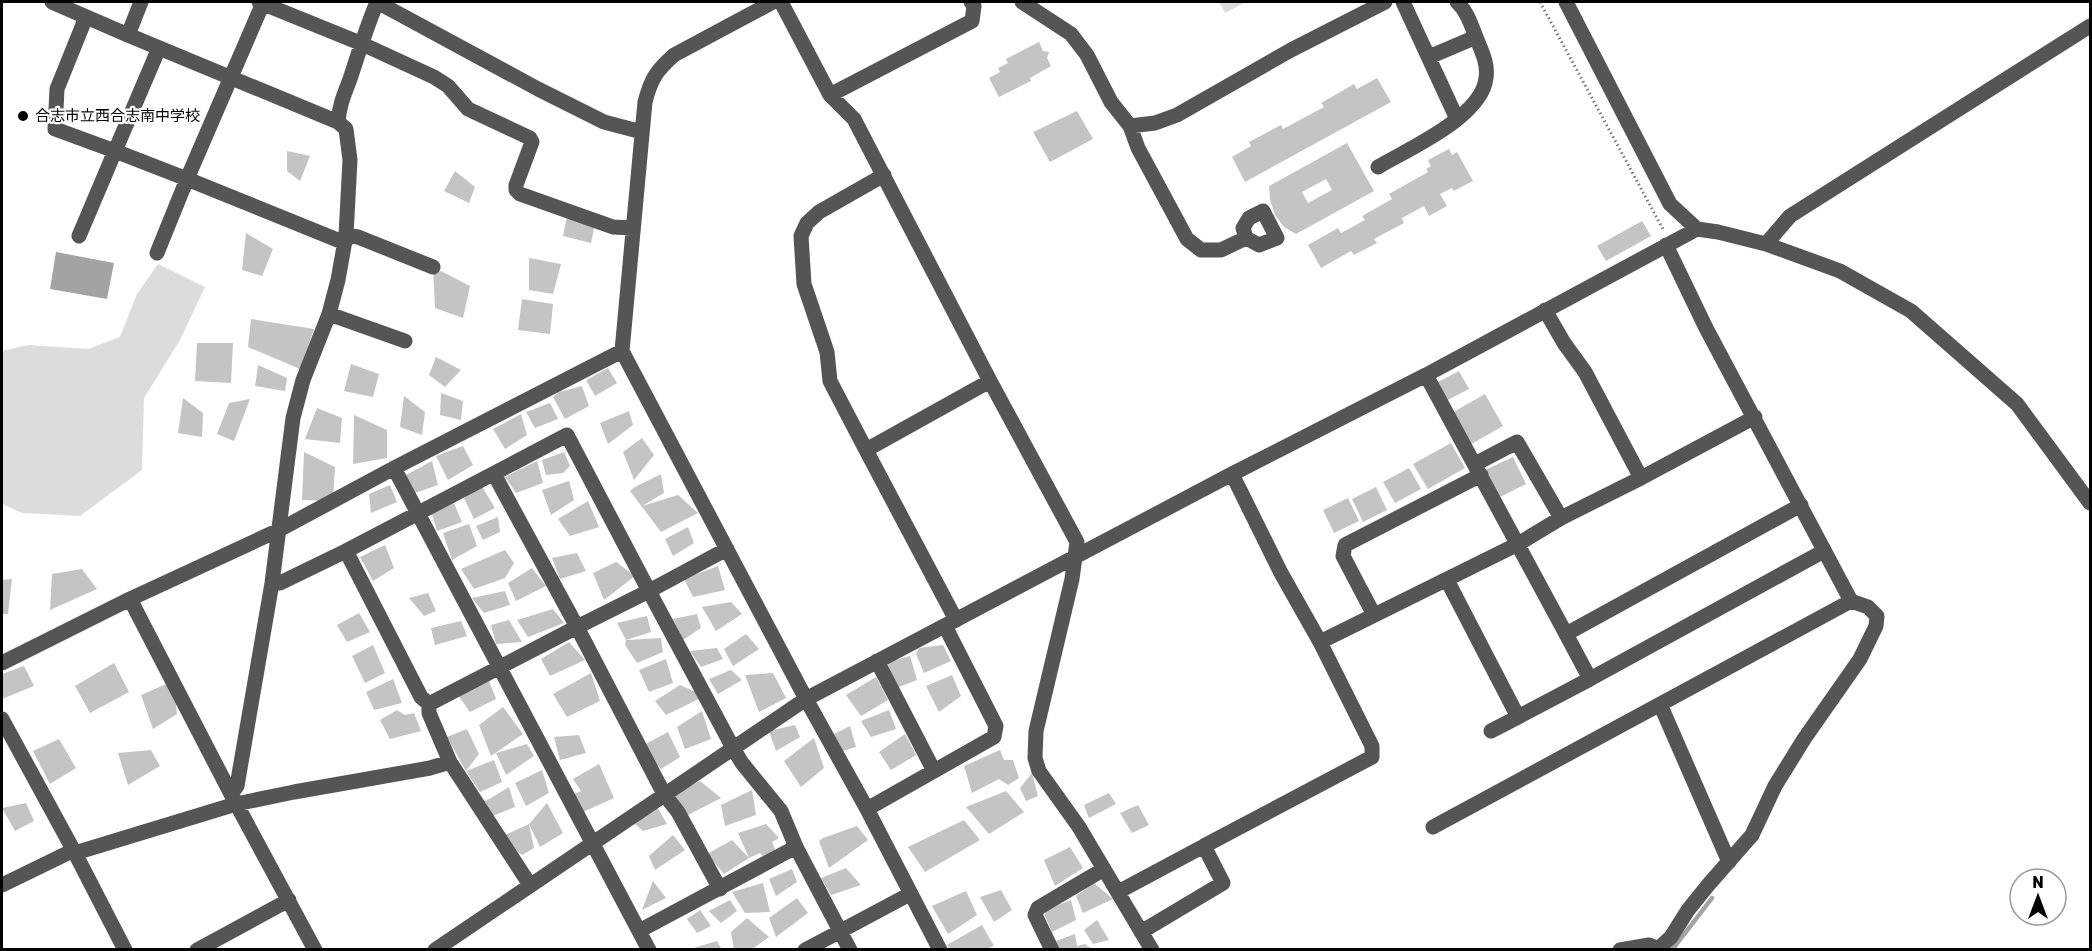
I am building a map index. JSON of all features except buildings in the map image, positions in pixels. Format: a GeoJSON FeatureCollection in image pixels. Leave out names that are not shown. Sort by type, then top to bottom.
{"type":"FeatureCollection","features":[{"type":"Feature","properties":{"kind":"street"},"geometry":{"type":"LineString","coordinates":[[52,2],[338,122],[346,129],[350,160],[345,239],[329,314],[303,380],[293,418],[272,583],[234,799]]}},
{"type":"Feature","properties":{"kind":"street"},"geometry":{"type":"LineString","coordinates":[[128,35],[141,2]]}},
{"type":"Feature","properties":{"kind":"street"},"geometry":{"type":"LineString","coordinates":[[157,253],[261,2],[434,77],[448,87],[468,109],[530,138],[532,142],[516,185],[516,190],[520,194],[613,227],[632,228]]}},
{"type":"Feature","properties":{"kind":"street"},"geometry":{"type":"LineString","coordinates":[[338,122],[340,102],[352,74],[360,44],[376,2],[604,123],[642,132]]}},
{"type":"Feature","properties":{"kind":"street"},"geometry":{"type":"LineString","coordinates":[[773,2],[674,56],[661,66],[650,82],[645,102],[622,351],[806,699],[867,809],[939,950]]}},
{"type":"Feature","properties":{"kind":"street"},"geometry":{"type":"LineString","coordinates":[[781,2],[830,94],[855,119],[990,381],[1077,542],[1076,557],[1036,731],[1035,758],[1039,771],[1079,826],[1152,950]]}},
{"type":"Feature","properties":{"kind":"street"},"geometry":{"type":"LineString","coordinates":[[830,94],[972,21],[974,6],[971,2]]}},
{"type":"Feature","properties":{"kind":"street"},"geometry":{"type":"LineString","coordinates":[[1022,2],[1071,34],[1087,55],[1111,102],[1130,126],[1138,147],[1187,239],[1201,249],[1221,250],[1246,238]]}},
{"type":"Feature","properties":{"kind":"street"},"geometry":{"type":"LineString","coordinates":[[1130,126],[1155,123],[1177,115],[1292,50],[1385,2]]}},
{"type":"Feature","properties":{"kind":"street"},"geometry":{"type":"LineString","coordinates":[[1403,2],[1457,119]]}},
{"type":"Feature","properties":{"kind":"street"},"geometry":{"type":"LineString","coordinates":[[1378,166],[1457,119],[1481,93],[1486,79],[1486,63],[1464,9],[1457,2]]}},
{"type":"Feature","properties":{"kind":"street"},"geometry":{"type":"LineString","coordinates":[[1566,2],[1670,204],[1696,230]]}},
{"type":"Feature","properties":{"kind":"street"},"geometry":{"type":"LineString","coordinates":[[86,17],[57,89],[55,129],[345,239],[358,237],[433,267]]}},
{"type":"Feature","properties":{"kind":"street"},"geometry":{"type":"LineString","coordinates":[[1766,244],[1790,216],[2091,26]]}},
{"type":"Feature","properties":{"kind":"street"},"geometry":{"type":"LineString","coordinates":[[1429,57],[1476,37]]}},
{"type":"Feature","properties":{"kind":"street"},"geometry":{"type":"LineString","coordinates":[[79,236],[159,48]]}},
{"type":"Feature","properties":{"kind":"street"},"geometry":{"type":"LineString","coordinates":[[867,809],[994,736],[996,726],[950,623],[830,381],[827,351],[804,284],[801,236],[807,223],[819,212],[884,175]]}},
{"type":"Feature","properties":{"kind":"street"},"geometry":{"type":"LineString","coordinates":[[435,950],[806,699],[1232,474],[1426,375],[1666,244],[1696,230],[1718,232],[1766,244],[1840,271],[1911,311],[2017,404],[2091,503]]}},
{"type":"Feature","properties":{"kind":"street"},"geometry":{"type":"LineString","coordinates":[[1620,950],[1649,945],[1657,949],[1671,937],[1688,910],[1752,835],[1775,786],[1804,739],[1860,658],[1876,626],[1877,616],[1868,607],[1851,601],[1706,328],[1666,244]]}},
{"type":"Feature","properties":{"kind":"street"},"geometry":{"type":"LineString","coordinates":[[1545,310],[1564,343],[1585,372],[1641,478]]}},
{"type":"Feature","properties":{"kind":"street"},"geometry":{"type":"LineString","coordinates":[[329,314],[405,341]]}},
{"type":"Feature","properties":{"kind":"street"},"geometry":{"type":"LineString","coordinates":[[2,663],[130,599],[279,530],[622,351]]}},
{"type":"Feature","properties":{"kind":"street"},"geometry":{"type":"LineString","coordinates":[[1426,375],[1590,679]]}},
{"type":"Feature","properties":{"kind":"street"},"geometry":{"type":"LineString","coordinates":[[866,450],[990,381]]}},
{"type":"Feature","properties":{"kind":"street"},"geometry":{"type":"LineString","coordinates":[[1320,642],[1518,544],[1561,518],[1755,417]]}},
{"type":"Feature","properties":{"kind":"street"},"geometry":{"type":"LineString","coordinates":[[272,583],[280,583],[346,551],[567,435],[733,748],[780,811],[796,847],[850,950]]}},
{"type":"Feature","properties":{"kind":"street"},"geometry":{"type":"LineString","coordinates":[[1374,615],[1342,556],[1344,545],[1478,470],[1517,442],[1561,518]]}},
{"type":"Feature","properties":{"kind":"street"},"geometry":{"type":"LineString","coordinates":[[394,468],[649,950]]}},
{"type":"Feature","properties":{"kind":"street"},"geometry":{"type":"LineString","coordinates":[[494,474],[664,794],[678,812],[720,889]]}},
{"type":"Feature","properties":{"kind":"street"},"geometry":{"type":"LineString","coordinates":[[1118,892],[1372,757],[1372,746],[1232,474]]}},
{"type":"Feature","properties":{"kind":"street"},"geometry":{"type":"LineString","coordinates":[[1566,634],[1801,505]]}},
{"type":"Feature","properties":{"kind":"street"},"geometry":{"type":"LineString","coordinates":[[429,704],[727,549]]}},
{"type":"Feature","properties":{"kind":"street"},"geometry":{"type":"LineString","coordinates":[[1491,731],[1824,550]]}},
{"type":"Feature","properties":{"kind":"street"},"geometry":{"type":"LineString","coordinates":[[346,551],[422,697],[429,704],[429,713],[450,762],[530,885]]}},
{"type":"Feature","properties":{"kind":"street"},"geometry":{"type":"LineString","coordinates":[[1447,580],[1518,717]]}},
{"type":"Feature","properties":{"kind":"street"},"geometry":{"type":"LineString","coordinates":[[130,599],[315,950]]}},
{"type":"Feature","properties":{"kind":"street"},"geometry":{"type":"LineString","coordinates":[[1433,827],[1851,601]]}},
{"type":"Feature","properties":{"kind":"street"},"geometry":{"type":"LineString","coordinates":[[876,661],[933,771]]}},
{"type":"Feature","properties":{"kind":"street"},"geometry":{"type":"LineString","coordinates":[[1660,704],[1729,862]]}},
{"type":"Feature","properties":{"kind":"street"},"geometry":{"type":"LineString","coordinates":[[2,719],[75,851],[125,950]]}},
{"type":"Feature","properties":{"kind":"street"},"geometry":{"type":"LineString","coordinates":[[2,885],[75,851],[234,799],[294,792],[430,768],[450,762]]}},
{"type":"Feature","properties":{"kind":"street"},"geometry":{"type":"LineString","coordinates":[[1141,932],[1222,883],[1204,846]]}},
{"type":"Feature","properties":{"kind":"street"},"geometry":{"type":"LineString","coordinates":[[639,931],[796,847]]}},
{"type":"Feature","properties":{"kind":"street"},"geometry":{"type":"LineString","coordinates":[[1052,950],[1035,915],[1038,908],[1104,869]]}},
{"type":"Feature","properties":{"kind":"street"},"geometry":{"type":"LineString","coordinates":[[805,950],[910,894]]}},
{"type":"Feature","properties":{"kind":"street"},"geometry":{"type":"LineString","coordinates":[[196,950],[289,900]]}},
{"type":"Feature","properties":{"kind":"path"},"geometry":{"type":"LineString","coordinates":[[1540,2],[1665,234],[1666,244]]}},
{"type":"Feature","properties":{"kind":"shaded area"},"geometry":{"type":"Polygon","coordinates":[[[1219,2],[1246,2],[1225,13],[1219,2]]]}},
{"type":"Feature","properties":{"kind":"shaded area"},"geometry":{"type":"Polygon","coordinates":[[[56,252],[114,263],[107,299],[50,289],[56,252]]]}},
{"type":"Feature","properties":{"kind":"shaded area"},"geometry":{"type":"Polygon","coordinates":[[[158,264],[205,287],[180,340],[144,398],[142,470],[80,516],[22,513],[2,504],[2,351],[28,345],[88,349],[120,337],[137,294],[158,264]]]}},
{"type":"Feature","properties":{"kind":"waterway"},"geometry":{"type":"LineString","coordinates":[[1672,950],[1712,898]]}},
{"type":"Feature","properties":{"kind":"place","name":"合志市立西合志南中学校"},"geometry":{"type":"Point","coordinates":[23,116]}}]}
